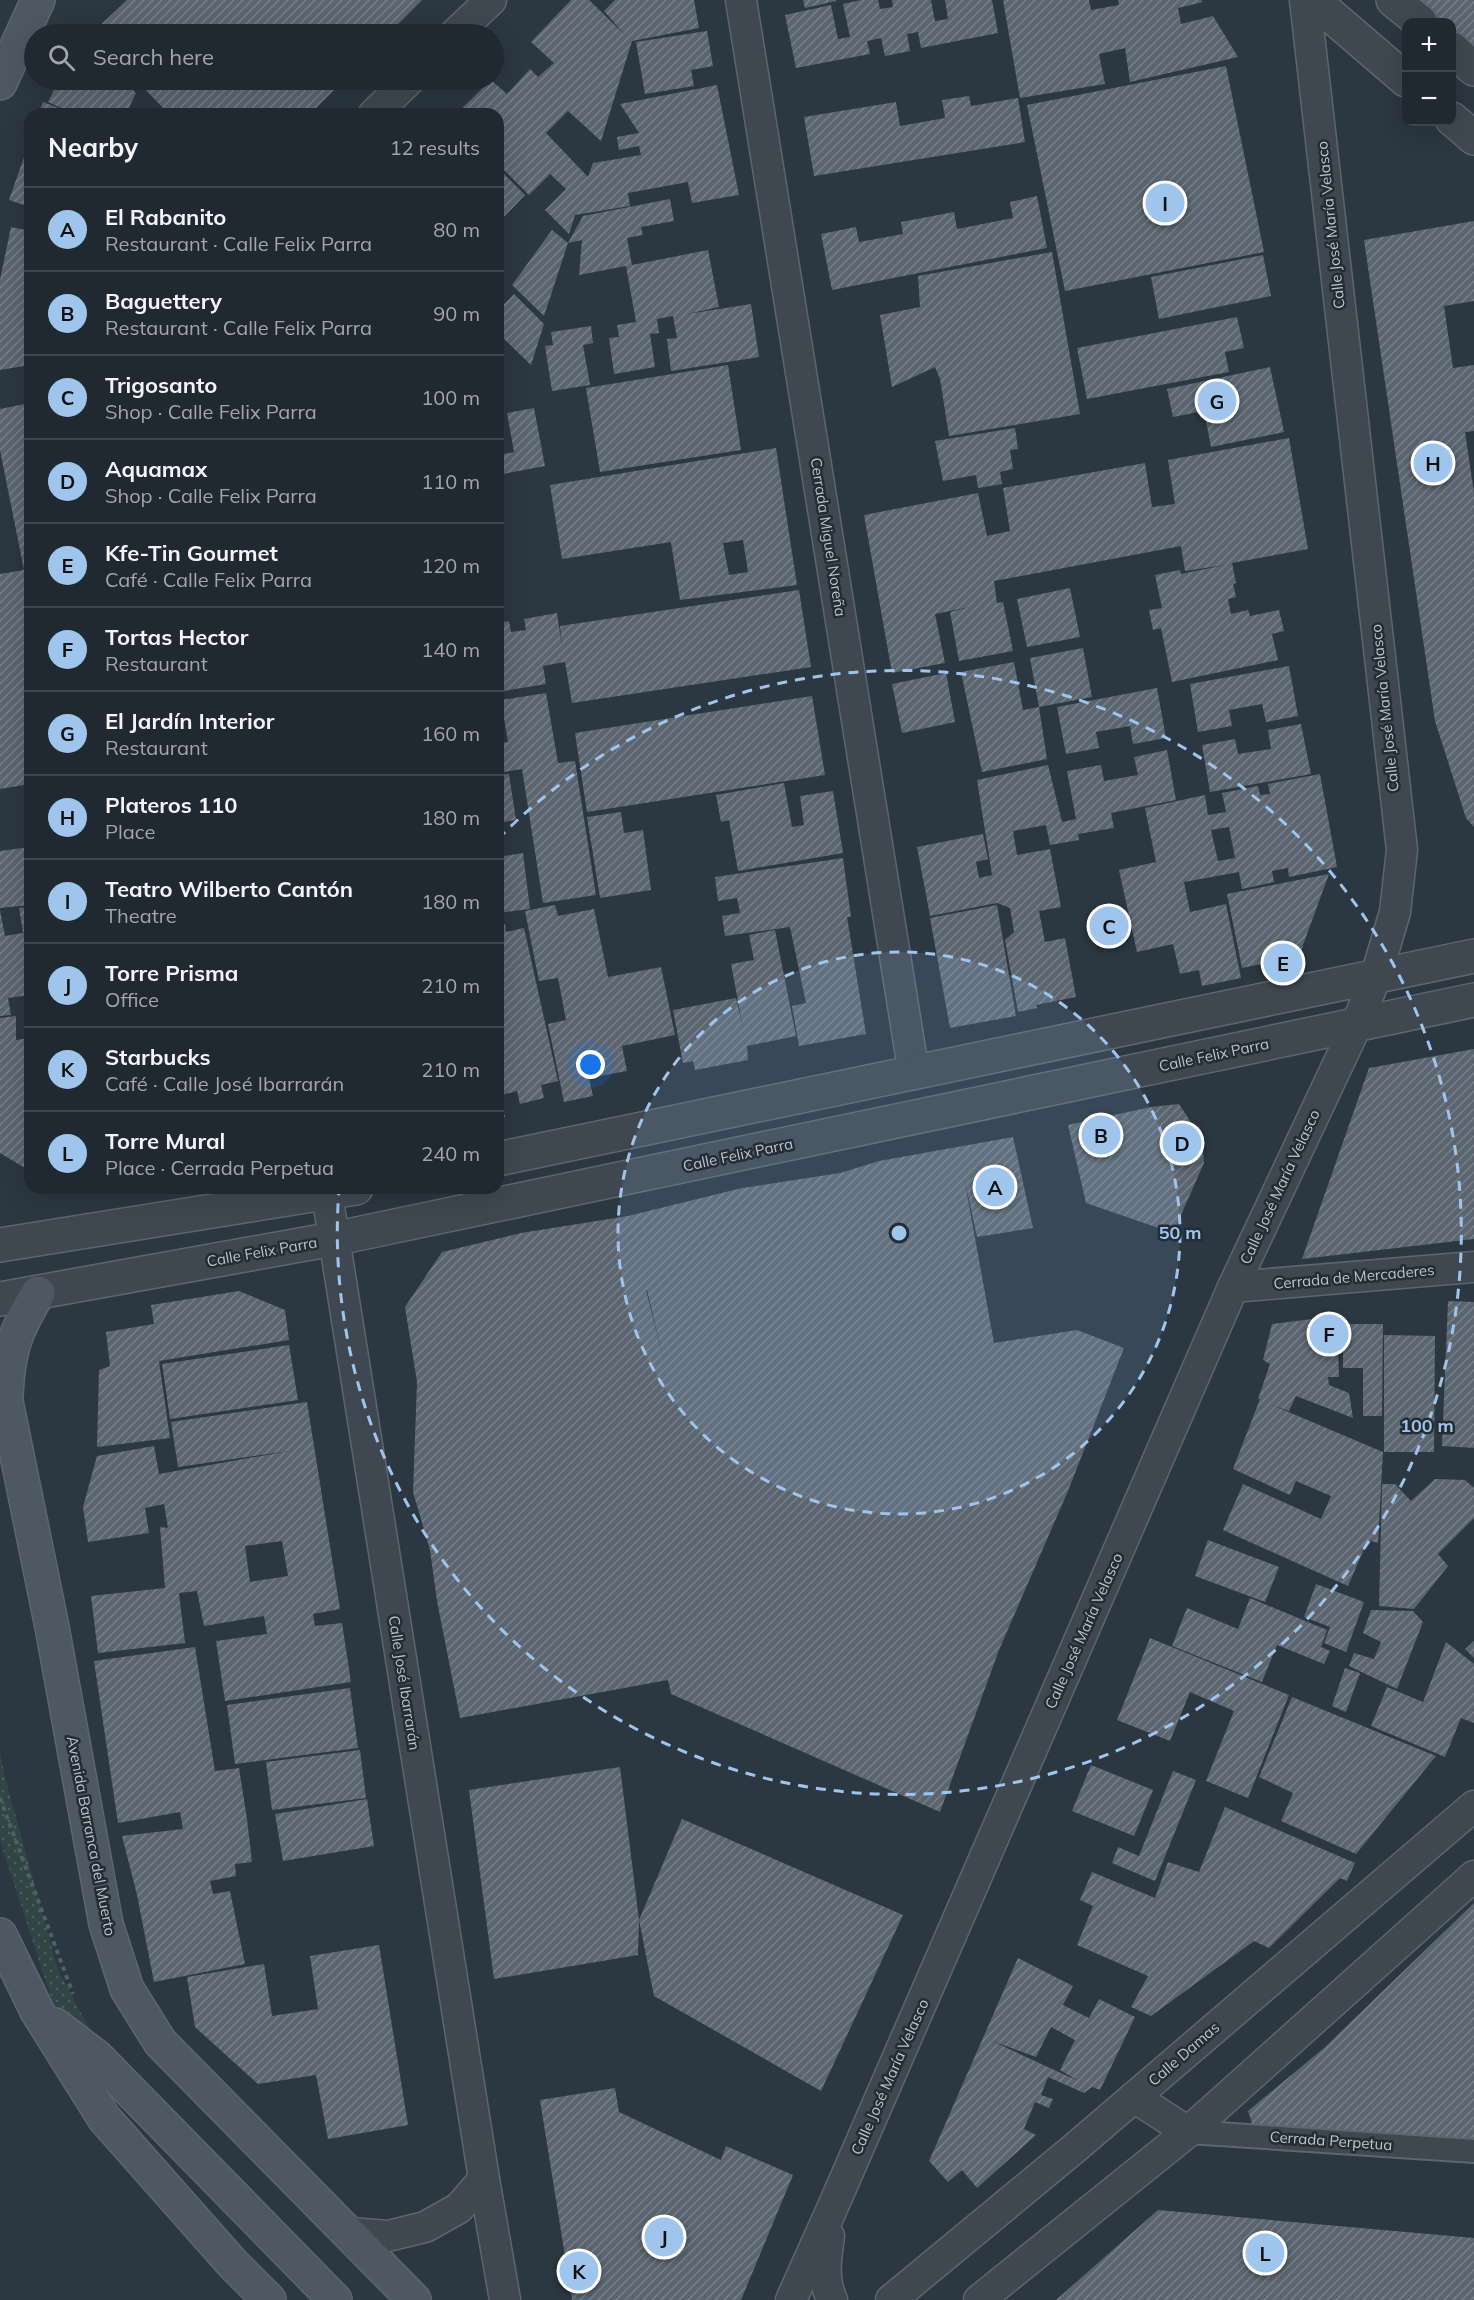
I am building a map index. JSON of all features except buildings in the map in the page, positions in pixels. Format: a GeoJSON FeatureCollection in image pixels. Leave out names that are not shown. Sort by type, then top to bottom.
{"type":"FeatureCollection","features":[{"type":"Feature","properties":{"kind":"main road"},"geometry":{"type":"LineString","coordinates":[[27,24],[38,0]]}},
{"type":"Feature","properties":{"kind":"main road"},"geometry":{"type":"LineString","coordinates":[[0,83],[24,31]]}},
{"type":"Feature","properties":{"kind":"main road"},"geometry":{"type":"LineString","coordinates":[[5,1403],[7,1364],[15,1336],[18,1326],[38,1293]]}},
{"type":"Feature","properties":{"kind":"main road","name":"Avenida Barranca del Muerto"},"geometry":{"type":"LineString","coordinates":[[0,1372],[52,1627],[106,1924],[127,1989],[160,2042],[414,2300]]}},
{"type":"Feature","properties":{"kind":"main road"},"geometry":{"type":"LineString","coordinates":[[0,1935],[38,2011],[105,2118],[233,2264],[269,2300]]}},
{"type":"Feature","properties":{"kind":"main road"},"geometry":{"type":"LineString","coordinates":[[38,2011],[97,2057],[335,2300]]}},
{"type":"Feature","properties":{"kind":"street"},"geometry":{"type":"LineString","coordinates":[[466,24],[491,0]]}},
{"type":"Feature","properties":{"kind":"street","name":"Cerrada Miguel Noreña"},"geometry":{"type":"LineString","coordinates":[[741,0],[914,1074]]}},
{"type":"Feature","properties":{"kind":"street","name":"Calle José María Velasco"},"geometry":{"type":"LineString","coordinates":[[790,2300],[831,2211],[1233,1287],[1356,1026],[1376,976],[1395,912],[1402,850],[1305,0]]}},
{"type":"Feature","properties":{"kind":"street"},"geometry":{"type":"LineString","coordinates":[[1314,0],[1402,76]]}},
{"type":"Feature","properties":{"kind":"street"},"geometry":{"type":"LineString","coordinates":[[1393,0],[1415,18]]}},
{"type":"Feature","properties":{"kind":"street"},"geometry":{"type":"LineString","coordinates":[[1456,53],[1474,69]]}},
{"type":"Feature","properties":{"kind":"street"},"geometry":{"type":"LineString","coordinates":[[380,108],[399,90]]}},
{"type":"Feature","properties":{"kind":"street"},"geometry":{"type":"LineString","coordinates":[[1456,122],[1474,138]]}},
{"type":"Feature","properties":{"kind":"street"},"geometry":{"type":"LineString","coordinates":[[504,1158],[1474,956]]}},
{"type":"Feature","properties":{"kind":"street","name":"Calle Felix Parra"},"geometry":{"type":"LineString","coordinates":[[0,1299],[333,1239],[1474,1000]]}},
{"type":"Feature","properties":{"kind":"street"},"geometry":{"type":"LineString","coordinates":[[0,1245],[312,1194]]}},
{"type":"Feature","properties":{"kind":"street","name":"Calle José Ibarrarán"},"geometry":{"type":"LineString","coordinates":[[336,1194],[333,1239],[505,2300]]}},
{"type":"Feature","properties":{"kind":"street","name":"Cerrada de Mercaderes"},"geometry":{"type":"LineString","coordinates":[[1233,1287],[1474,1267]]}},
{"type":"Feature","properties":{"kind":"street","name":"Calle Damas"},"geometry":{"type":"LineString","coordinates":[[891,2300],[1134,2097],[1474,1806]]}},
{"type":"Feature","properties":{"kind":"street"},"geometry":{"type":"LineString","coordinates":[[979,2300],[1188,2132],[1474,1876]]}},
{"type":"Feature","properties":{"kind":"street"},"geometry":{"type":"LineString","coordinates":[[1134,2097],[1188,2132]]}},
{"type":"Feature","properties":{"kind":"street","name":"Cerrada Perpetua"},"geometry":{"type":"LineString","coordinates":[[1188,2132],[1474,2151]]}},
{"type":"Feature","properties":{"kind":"street"},"geometry":{"type":"LineString","coordinates":[[350,2233],[388,2236],[425,2227],[459,2208],[484,2179]]}},
{"type":"Feature","properties":{"kind":"street"},"geometry":{"type":"LineString","coordinates":[[831,2211],[825,2273],[826,2287],[832,2300]]}},
{"type":"Feature","properties":{"kind":"path"},"geometry":{"type":"LineString","coordinates":[[0,1798],[77,2003]]}},
{"type":"Feature","properties":{"kind":"green space"},"geometry":{"type":"Polygon","coordinates":[[[0,1752],[57,1967],[111,2071],[67,2046],[0,1841],[0,1752]]]}},
{"type":"Feature","properties":{"kind":"place","name":"Teatro Wilberto Cantón"},"geometry":{"type":"Point","coordinates":[1165,203]}},
{"type":"Feature","properties":{"kind":"place","name":"El Jardín Interior"},"geometry":{"type":"Point","coordinates":[1217,401]}},
{"type":"Feature","properties":{"kind":"place","name":"Plateros 110"},"geometry":{"type":"Point","coordinates":[1433,463]}},
{"type":"Feature","properties":{"kind":"place","name":"Trigosanto"},"geometry":{"type":"Point","coordinates":[1109,926]}},
{"type":"Feature","properties":{"kind":"place","name":"Kfe-Tin Gourmet"},"geometry":{"type":"Point","coordinates":[1283,963]}},
{"type":"Feature","properties":{"kind":"place","name":"Baguettery"},"geometry":{"type":"Point","coordinates":[1101,1135]}},
{"type":"Feature","properties":{"kind":"place","name":"Aquamax"},"geometry":{"type":"Point","coordinates":[1182,1143]}},
{"type":"Feature","properties":{"kind":"place","name":"El Rabanito"},"geometry":{"type":"Point","coordinates":[995,1187]}},
{"type":"Feature","properties":{"kind":"place","name":"Tortas Hector"},"geometry":{"type":"Point","coordinates":[1329,1334]}},
{"type":"Feature","properties":{"kind":"place","name":"Torre Prisma"},"geometry":{"type":"Point","coordinates":[664,2237]}},
{"type":"Feature","properties":{"kind":"place","name":"Torre Mural"},"geometry":{"type":"Point","coordinates":[1265,2253]}},
{"type":"Feature","properties":{"kind":"place","name":"Starbucks"},"geometry":{"type":"Point","coordinates":[579,2271]}}]}
